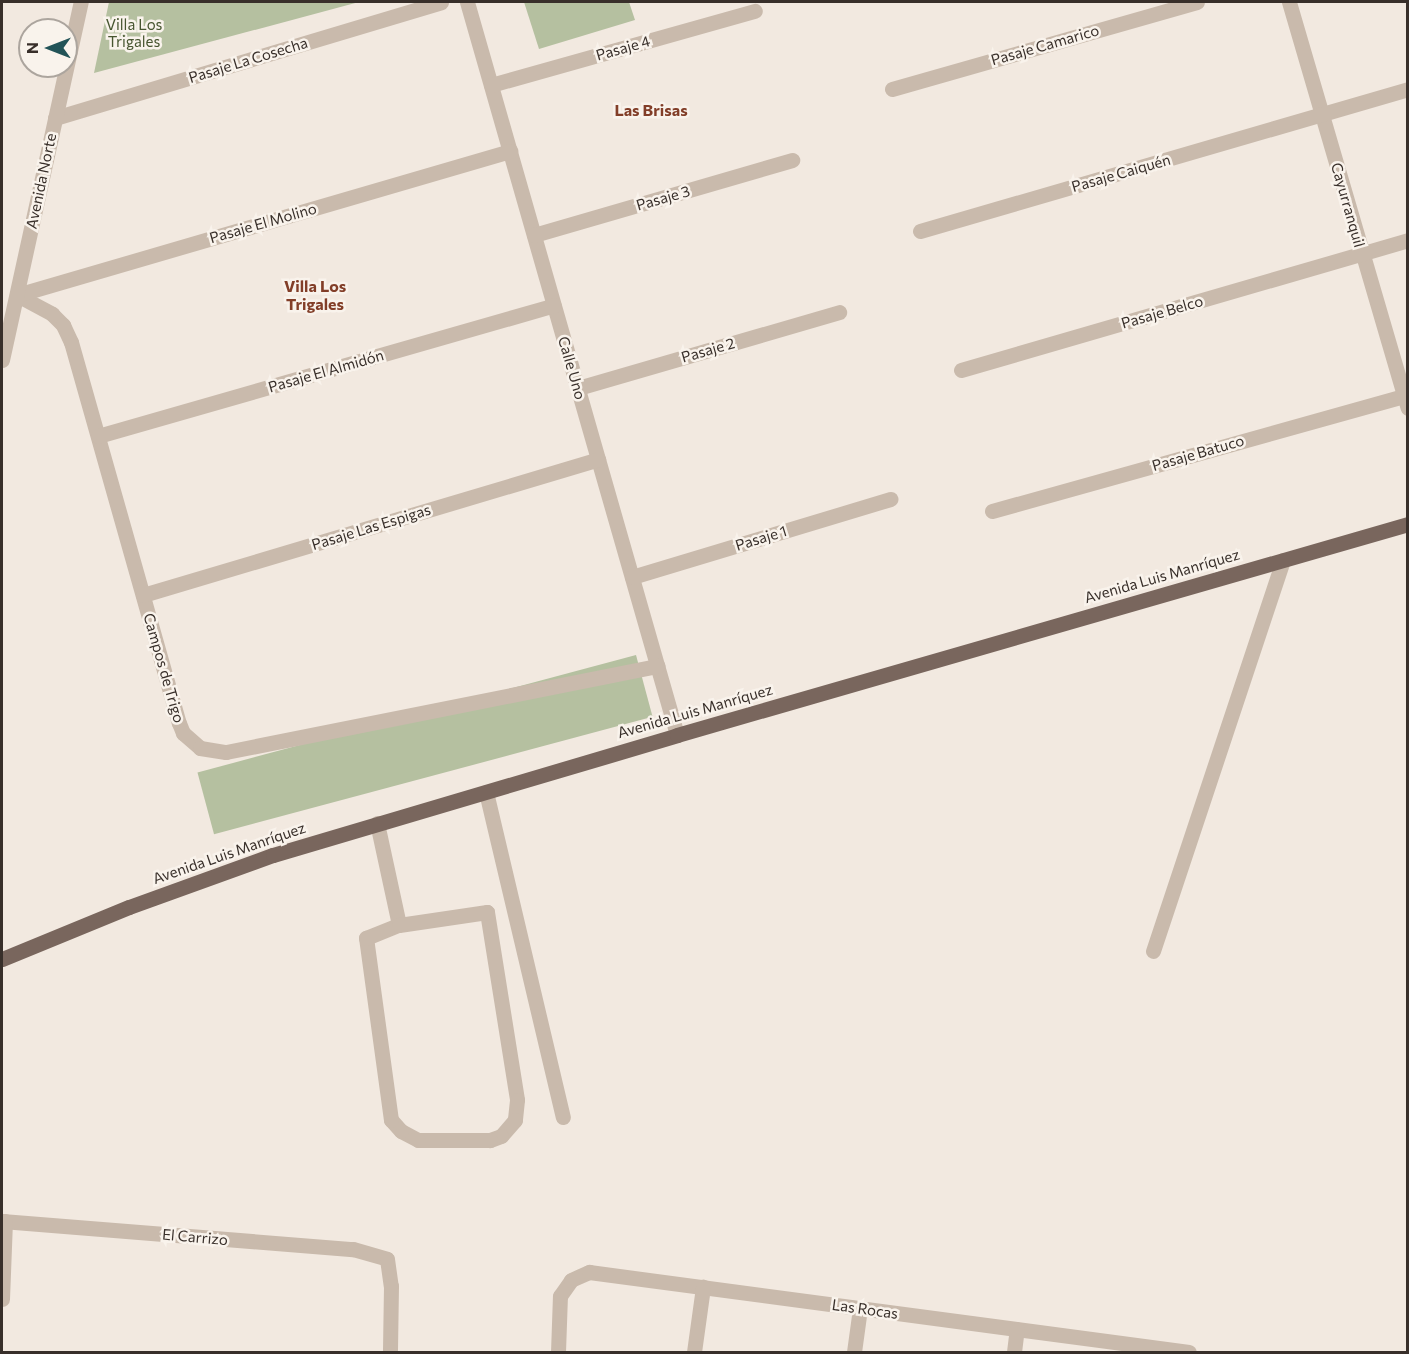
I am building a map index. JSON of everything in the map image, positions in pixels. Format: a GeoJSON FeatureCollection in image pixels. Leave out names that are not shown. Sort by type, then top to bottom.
{"type":"FeatureCollection","features":[{"type":"Feature","properties":{"kind":"main road","name":"Avenida Luis Manríquez"},"geometry":{"type":"LineString","coordinates":[[2,959],[200,880],[377,823],[1407,524]]}},
{"type":"Feature","properties":{"kind":"street","name":"Avenida Norte"},"geometry":{"type":"LineString","coordinates":[[2,360],[81,2]]}},
{"type":"Feature","properties":{"kind":"street","name":"Pasaje La Cosecha"},"geometry":{"type":"LineString","coordinates":[[55,118],[441,2]]}},
{"type":"Feature","properties":{"kind":"street","name":"Calle Uno"},"geometry":{"type":"LineString","coordinates":[[467,2],[678,735]]}},
{"type":"Feature","properties":{"kind":"street","name":"Pasaje Camarico"},"geometry":{"type":"LineString","coordinates":[[892,89],[1197,2]]}},
{"type":"Feature","properties":{"kind":"street","name":"Cayurranquil"},"geometry":{"type":"LineString","coordinates":[[1289,2],[1406,400]]}},
{"type":"Feature","properties":{"kind":"street","name":"Pasaje 4"},"geometry":{"type":"LineString","coordinates":[[491,85],[755,11]]}},
{"type":"Feature","properties":{"kind":"street","name":"Pasaje Caiquén"},"geometry":{"type":"LineString","coordinates":[[920,231],[1407,89]]}},
{"type":"Feature","properties":{"kind":"street","name":"Pasaje El Molino"},"geometry":{"type":"LineString","coordinates":[[16,295],[510,151]]}},
{"type":"Feature","properties":{"kind":"street","name":"Pasaje 3"},"geometry":{"type":"LineString","coordinates":[[534,235],[792,160]]}},
{"type":"Feature","properties":{"kind":"street","name":"Pasaje Belco"},"geometry":{"type":"LineString","coordinates":[[961,370],[1407,240]]}},
{"type":"Feature","properties":{"kind":"street","name":"Campos de Trigo"},"geometry":{"type":"LineString","coordinates":[[16,295],[37,304],[63,325],[71,342],[178,723],[191,742],[213,752],[226,752],[658,666]]}},
{"type":"Feature","properties":{"kind":"street","name":"Pasaje El Almidón"},"geometry":{"type":"LineString","coordinates":[[98,436],[554,305]]}},
{"type":"Feature","properties":{"kind":"street","name":"Pasaje 2"},"geometry":{"type":"LineString","coordinates":[[578,388],[839,312]]}},
{"type":"Feature","properties":{"kind":"street","name":"Pasaje Batuco"},"geometry":{"type":"LineString","coordinates":[[992,511],[1406,400]]}},
{"type":"Feature","properties":{"kind":"street","name":"Pasaje Las Espigas"},"geometry":{"type":"LineString","coordinates":[[143,595],[598,459]]}},
{"type":"Feature","properties":{"kind":"street","name":"Pasaje 1"},"geometry":{"type":"LineString","coordinates":[[632,577],[891,499]]}},
{"type":"Feature","properties":{"kind":"street"},"geometry":{"type":"LineString","coordinates":[[1153,951],[1283,560]]}},
{"type":"Feature","properties":{"kind":"street"},"geometry":{"type":"LineString","coordinates":[[486,792],[563,1117]]}},
{"type":"Feature","properties":{"kind":"street"},"geometry":{"type":"LineString","coordinates":[[377,823],[399,925]]}},
{"type":"Feature","properties":{"kind":"street"},"geometry":{"type":"LineString","coordinates":[[487,912],[517,1100],[514,1120],[501,1136],[479,1142],[418,1140],[401,1131],[391,1120],[366,938],[399,925],[487,912]]}},
{"type":"Feature","properties":{"kind":"street"},"geometry":{"type":"LineString","coordinates":[[2,1299],[3,1221]]}},
{"type":"Feature","properties":{"kind":"street","name":"El Carrizo"},"geometry":{"type":"LineString","coordinates":[[3,1221],[353,1250],[387,1259],[392,1286],[390,1353]]}},
{"type":"Feature","properties":{"kind":"street","name":"Las Rocas"},"geometry":{"type":"LineString","coordinates":[[558,1353],[559,1306],[566,1286],[579,1274],[589,1272],[1180,1352]]}},
{"type":"Feature","properties":{"kind":"street"},"geometry":{"type":"LineString","coordinates":[[694,1353],[703,1287]]}},
{"type":"Feature","properties":{"kind":"street"},"geometry":{"type":"LineString","coordinates":[[854,1353],[860,1308]]}},
{"type":"Feature","properties":{"kind":"street"},"geometry":{"type":"LineString","coordinates":[[1014,1353],[1017,1329]]}},
{"type":"Feature","properties":{"kind":"green space","name":"Villa Los Trigales"},"geometry":{"type":"Polygon","coordinates":[[[109,2],[359,2],[94,73],[109,2]]]}},
{"type":"Feature","properties":{"kind":"green space"},"geometry":{"type":"Polygon","coordinates":[[[524,2],[629,2],[635,20],[539,49],[524,2]]]}},
{"type":"Feature","properties":{"kind":"green space"},"geometry":{"type":"Polygon","coordinates":[[[636,655],[653,717],[214,834],[197,773],[636,655]]]}},
{"type":"Feature","properties":{"kind":"district","name":"Las Brisas"},"geometry":{"type":"Point","coordinates":[651,110]}},
{"type":"Feature","properties":{"kind":"district","name":"Villa Los Trigales"},"geometry":{"type":"Point","coordinates":[315,295]}}]}
